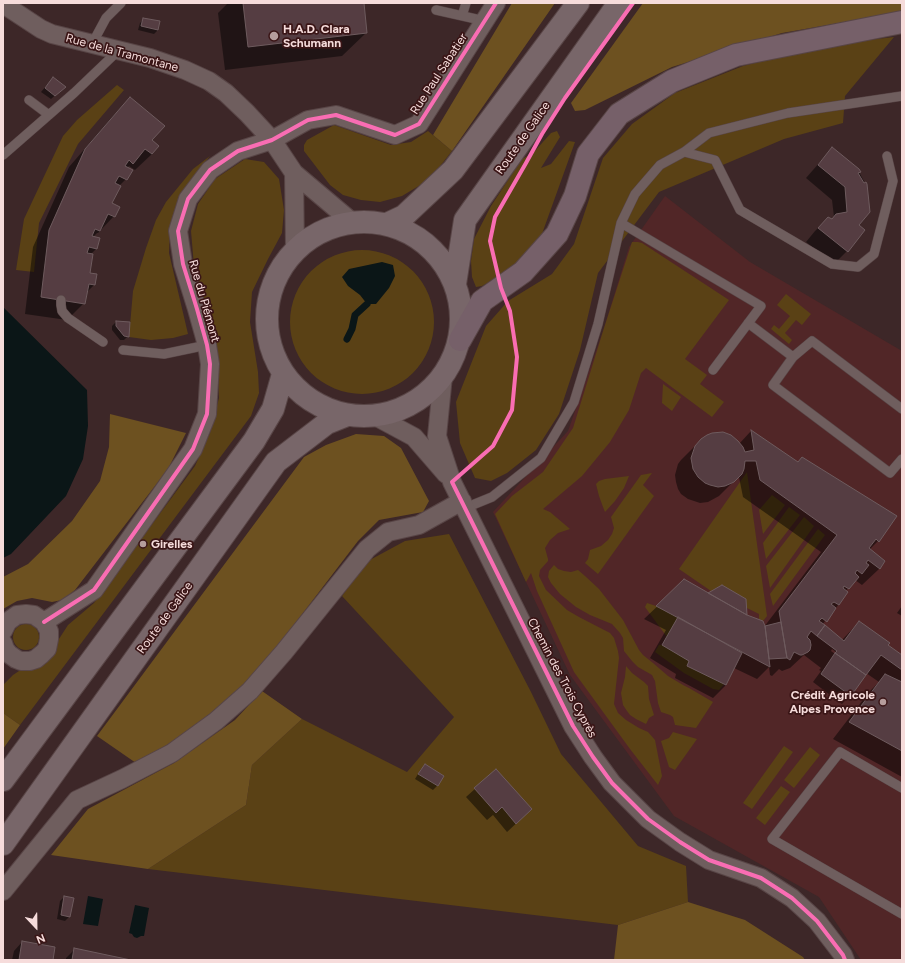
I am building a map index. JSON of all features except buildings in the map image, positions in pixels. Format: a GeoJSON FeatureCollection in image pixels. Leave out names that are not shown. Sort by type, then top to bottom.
{"type":"FeatureCollection","features":[{"type":"Feature","properties":{"kind":"highway"},"geometry":{"type":"LineString","coordinates":[[460,340],[482,301],[522,272],[557,234],[575,196],[588,154],[619,114],[672,81],[736,55],[902,22]]}},
{"type":"Feature","properties":{"kind":"main road"},"geometry":{"type":"LineString","coordinates":[[387,224],[404,216],[453,170],[578,3]]}},
{"type":"Feature","properties":{"kind":"main road","name":"Route de Galice"},"geometry":{"type":"LineString","coordinates":[[455,284],[464,220],[619,3]]}},
{"type":"Feature","properties":{"kind":"main road"},"geometry":{"type":"LineString","coordinates":[[352,222],[387,224],[422,240],[439,256],[455,284],[461,310],[460,340],[443,376],[424,396],[402,409],[375,416],[347,415],[325,408],[302,394],[283,374],[270,346],[267,318],[272,288],[284,264],[295,250],[318,233],[352,222]]}},
{"type":"Feature","properties":{"kind":"main road"},"geometry":{"type":"LineString","coordinates":[[3,780],[254,441],[273,409],[283,374]]}},
{"type":"Feature","properties":{"kind":"main road","name":"Route de Galice"},"geometry":{"type":"LineString","coordinates":[[3,844],[276,462],[327,423],[347,415]]}},
{"type":"Feature","properties":{"kind":"street","name":"Rue Paul Sabatier"},"geometry":{"type":"LineString","coordinates":[[272,140],[308,120],[336,115],[395,135],[419,124],[496,3]]}},
{"type":"Feature","properties":{"kind":"street","name":"Rue de la Tramontane"},"geometry":{"type":"LineString","coordinates":[[3,4],[41,29],[52,34],[150,58],[185,70],[209,81],[226,93],[272,140],[294,173],[352,222]]}},
{"type":"Feature","properties":{"kind":"street","name":"Rue du Piémont"},"geometry":{"type":"LineString","coordinates":[[44,622],[94,590],[193,449],[207,414],[210,364],[207,345],[183,264],[178,231],[188,199],[210,170],[238,151],[272,140]]}},
{"type":"Feature","properties":{"kind":"street"},"geometry":{"type":"LineString","coordinates":[[294,173],[295,250]]}},
{"type":"Feature","properties":{"kind":"street","name":"Chemin des Trois Cyprès"},"geometry":{"type":"LineString","coordinates":[[443,376],[437,436],[452,482],[573,726],[593,757],[612,783],[648,819],[680,842],[709,860],[761,878],[792,898],[817,921],[843,955],[845,960]]}},
{"type":"Feature","properties":{"kind":"street","name":"Chemin des Trois Cyprès"},"geometry":{"type":"LineString","coordinates":[[375,416],[414,437],[452,482]]}},
{"type":"Feature","properties":{"kind":"street"},"geometry":{"type":"LineString","coordinates":[[3,891],[77,800],[172,753],[216,721],[250,691],[284,652],[366,549],[388,532],[419,525],[463,504]]}},
{"type":"Feature","properties":{"kind":"street"},"geometry":{"type":"LineString","coordinates":[[3,631],[10,620],[17,615],[26,614],[34,615],[44,622],[49,631],[47,649],[36,659],[30,661],[16,659],[5,653]]}},
{"type":"Feature","properties":{"kind":"lane"},"geometry":{"type":"LineString","coordinates":[[92,44],[106,18],[121,3]]}},
{"type":"Feature","properties":{"kind":"lane"},"geometry":{"type":"LineString","coordinates":[[462,16],[466,3]]}},
{"type":"Feature","properties":{"kind":"lane"},"geometry":{"type":"LineString","coordinates":[[436,10],[485,21]]}},
{"type":"Feature","properties":{"kind":"lane"},"geometry":{"type":"LineString","coordinates":[[3,155],[74,94],[119,50]]}},
{"type":"Feature","properties":{"kind":"lane"},"geometry":{"type":"LineString","coordinates":[[463,504],[492,497],[541,458],[574,402],[598,324],[621,223],[635,194],[660,165],[684,152],[709,134],[788,113],[902,96]]}},
{"type":"Feature","properties":{"kind":"lane"},"geometry":{"type":"LineString","coordinates":[[29,100],[49,116]]}},
{"type":"Feature","properties":{"kind":"lane"},"geometry":{"type":"LineString","coordinates":[[684,152],[715,160],[740,210],[832,264],[858,267],[874,254],[893,181],[887,156]]}},
{"type":"Feature","properties":{"kind":"lane"},"geometry":{"type":"LineString","coordinates":[[621,223],[761,306],[713,370]]}},
{"type":"Feature","properties":{"kind":"lane"},"geometry":{"type":"LineString","coordinates":[[61,300],[62,311],[68,318],[103,342]]}},
{"type":"Feature","properties":{"kind":"lane"},"geometry":{"type":"LineString","coordinates":[[748,323],[793,357]]}},
{"type":"Feature","properties":{"kind":"lane"},"geometry":{"type":"LineString","coordinates":[[902,409],[812,341],[793,357],[773,385],[890,473],[902,459]]}},
{"type":"Feature","properties":{"kind":"lane"},"geometry":{"type":"LineString","coordinates":[[123,350],[164,354],[207,345]]}},
{"type":"Feature","properties":{"kind":"lane"},"geometry":{"type":"LineString","coordinates":[[902,788],[840,752],[772,839],[902,914]]}},
{"type":"Feature","properties":{"kind":"shaded area"},"geometry":{"type":"Polygon","coordinates":[[[512,3],[555,3],[452,151],[433,135],[512,3]]]}},
{"type":"Feature","properties":{"kind":"shaded area"},"geometry":{"type":"Polygon","coordinates":[[[643,3],[902,3],[902,12],[782,33],[672,67],[585,110],[575,111],[571,103],[643,3]]]}},
{"type":"Feature","properties":{"kind":"shaded area"},"geometry":{"type":"Polygon","coordinates":[[[894,37],[845,96],[843,123],[784,139],[659,192],[598,273],[580,350],[559,414],[536,450],[507,473],[491,481],[475,478],[460,443],[456,402],[486,326],[508,301],[552,274],[574,244],[603,158],[632,124],[675,93],[743,66],[826,45],[894,37]]]}},
{"type":"Feature","properties":{"kind":"shaded area"},"geometry":{"type":"Polygon","coordinates":[[[117,85],[124,90],[78,144],[39,223],[34,272],[16,270],[24,219],[63,136],[77,120],[117,85]]]}},
{"type":"Feature","properties":{"kind":"shaded area"},"geometry":{"type":"Polygon","coordinates":[[[334,125],[391,145],[411,142],[428,131],[452,151],[437,170],[422,184],[402,196],[380,202],[361,200],[343,195],[330,185],[304,151],[304,145],[307,140],[334,125]]]}},
{"type":"Feature","properties":{"kind":"shaded area"},"geometry":{"type":"Polygon","coordinates":[[[557,131],[560,137],[541,168],[551,164],[569,141],[575,142],[538,245],[505,273],[482,286],[476,287],[472,277],[471,261],[474,239],[491,206],[522,159],[533,153],[551,133],[557,131]]]}},
{"type":"Feature","properties":{"kind":"shaded area"},"geometry":{"type":"Polygon","coordinates":[[[210,156],[195,175],[180,200],[170,227],[169,253],[188,334],[173,338],[151,340],[129,337],[133,291],[156,220],[166,202],[193,169],[210,156]]]}},
{"type":"Feature","properties":{"kind":"shaded area"},"geometry":{"type":"Polygon","coordinates":[[[245,159],[264,162],[279,179],[284,210],[282,233],[252,292],[250,322],[258,372],[259,393],[251,416],[20,725],[3,713],[3,685],[13,675],[25,667],[39,664],[52,657],[57,642],[68,625],[94,603],[195,466],[210,433],[219,398],[217,354],[208,313],[194,266],[191,231],[198,204],[215,179],[245,159]]]}},
{"type":"Feature","properties":{"kind":"shaded area"},"geometry":{"type":"Polygon","coordinates":[[[665,196],[750,262],[902,351],[902,960],[861,960],[819,897],[674,816],[570,675],[493,512],[568,431],[604,328],[629,247],[665,196]]]}},
{"type":"Feature","properties":{"kind":"shaded area"},"geometry":{"type":"Polygon","coordinates":[[[632,242],[642,243],[729,300],[685,359],[707,375],[700,384],[724,402],[712,417],[646,368],[641,373],[629,410],[610,442],[582,476],[543,509],[550,512],[570,529],[558,533],[550,540],[545,548],[548,561],[540,570],[539,576],[546,590],[567,610],[610,633],[614,638],[619,658],[614,704],[618,713],[626,720],[648,732],[655,740],[662,776],[658,785],[574,672],[537,591],[531,573],[526,582],[495,514],[512,496],[543,472],[573,428],[632,242]]]}},
{"type":"Feature","properties":{"kind":"shaded area"},"geometry":{"type":"Polygon","coordinates":[[[355,250],[369,250],[396,258],[408,266],[418,276],[429,294],[433,308],[433,336],[429,350],[418,368],[408,378],[390,389],[369,394],[355,394],[328,386],[316,378],[306,368],[295,350],[290,329],[290,315],[298,288],[306,276],[316,266],[334,255],[355,250]]]}},
{"type":"Feature","properties":{"kind":"shaded area"},"geometry":{"type":"Polygon","coordinates":[[[382,262],[393,265],[395,276],[389,288],[376,304],[367,304],[360,295],[348,286],[342,277],[349,269],[382,262]]]}},
{"type":"Feature","properties":{"kind":"shaded area"},"geometry":{"type":"Polygon","coordinates":[[[786,294],[811,314],[802,325],[796,320],[785,333],[792,340],[789,344],[771,329],[774,325],[779,329],[790,316],[777,305],[786,294]]]}},
{"type":"Feature","properties":{"kind":"shaded area"},"geometry":{"type":"Polygon","coordinates":[[[3,307],[87,390],[88,426],[83,459],[66,496],[11,554],[3,558],[3,307]]]}},
{"type":"Feature","properties":{"kind":"shaded area"},"geometry":{"type":"Polygon","coordinates":[[[663,384],[681,397],[672,411],[662,403],[663,384]]]}},
{"type":"Feature","properties":{"kind":"shaded area"},"geometry":{"type":"Polygon","coordinates":[[[110,414],[186,433],[168,469],[75,590],[62,600],[52,602],[32,598],[17,601],[3,609],[3,577],[28,564],[72,521],[100,481],[109,447],[110,414]]]}},
{"type":"Feature","properties":{"kind":"shaded area"},"geometry":{"type":"Polygon","coordinates":[[[356,434],[384,436],[401,448],[429,501],[423,512],[379,520],[358,541],[254,677],[186,734],[136,763],[97,736],[304,457],[326,445],[356,434]]]}},
{"type":"Feature","properties":{"kind":"shaded area"},"geometry":{"type":"Polygon","coordinates":[[[747,472],[767,616],[763,621],[759,619],[759,614],[747,608],[745,599],[722,585],[711,591],[679,569],[747,472]]]}},
{"type":"Feature","properties":{"kind":"shaded area"},"geometry":{"type":"Polygon","coordinates":[[[652,473],[643,485],[654,496],[598,574],[585,563],[588,559],[590,550],[601,546],[608,540],[614,528],[611,517],[641,475],[652,473]]]}},
{"type":"Feature","properties":{"kind":"shaded area"},"geometry":{"type":"Polygon","coordinates":[[[629,476],[624,488],[605,512],[596,484],[605,479],[629,476]]]}},
{"type":"Feature","properties":{"kind":"shaded area"},"geometry":{"type":"Polygon","coordinates":[[[772,495],[785,505],[763,534],[759,510],[772,495]]]}},
{"type":"Feature","properties":{"kind":"shaded area"},"geometry":{"type":"Polygon","coordinates":[[[789,507],[800,515],[766,559],[763,543],[789,507]]]}},
{"type":"Feature","properties":{"kind":"shaded area"},"geometry":{"type":"Polygon","coordinates":[[[804,517],[814,526],[770,588],[766,566],[804,517]]]}},
{"type":"Feature","properties":{"kind":"shaded area"},"geometry":{"type":"Polygon","coordinates":[[[818,529],[825,535],[773,606],[770,594],[818,529]]]}},
{"type":"Feature","properties":{"kind":"shaded area"},"geometry":{"type":"Polygon","coordinates":[[[449,534],[531,692],[561,754],[638,846],[686,866],[688,902],[618,925],[148,869],[246,805],[252,765],[302,719],[407,772],[454,717],[342,596],[368,561],[405,541],[449,534]]]}},
{"type":"Feature","properties":{"kind":"shaded area"},"geometry":{"type":"Polygon","coordinates":[[[554,565],[558,569],[564,571],[571,572],[578,570],[585,576],[599,589],[623,620],[643,655],[668,676],[713,702],[696,728],[675,725],[673,717],[661,712],[658,703],[655,681],[652,675],[638,667],[624,651],[623,638],[612,624],[590,615],[576,607],[560,594],[548,577],[549,571],[554,565]]]}},
{"type":"Feature","properties":{"kind":"shaded area"},"geometry":{"type":"Polygon","coordinates":[[[647,603],[678,617],[667,637],[645,607],[647,603]]]}},
{"type":"Feature","properties":{"kind":"shaded area"},"geometry":{"type":"Polygon","coordinates":[[[26,624],[35,628],[39,637],[35,646],[26,650],[17,646],[13,637],[17,628],[26,624]]]}},
{"type":"Feature","properties":{"kind":"shaded area"},"geometry":{"type":"Polygon","coordinates":[[[659,645],[662,645],[689,661],[687,666],[724,684],[719,690],[713,689],[684,673],[655,652],[659,645]]]}},
{"type":"Feature","properties":{"kind":"shaded area"},"geometry":{"type":"Polygon","coordinates":[[[626,666],[648,686],[649,699],[654,715],[649,718],[646,724],[630,715],[623,705],[621,693],[626,666]]]}},
{"type":"Feature","properties":{"kind":"shaded area"},"geometry":{"type":"Polygon","coordinates":[[[262,691],[302,719],[252,765],[246,805],[148,869],[51,855],[88,809],[174,763],[235,720],[262,691]]]}},
{"type":"Feature","properties":{"kind":"shaded area"},"geometry":{"type":"Polygon","coordinates":[[[3,713],[20,725],[3,749],[3,713]]]}},
{"type":"Feature","properties":{"kind":"shaded area"},"geometry":{"type":"Polygon","coordinates":[[[673,732],[697,739],[675,770],[669,767],[661,741],[669,738],[673,732]]]}},
{"type":"Feature","properties":{"kind":"shaded area"},"geometry":{"type":"Polygon","coordinates":[[[784,746],[793,752],[752,809],[743,803],[784,746]]]}},
{"type":"Feature","properties":{"kind":"shaded area"},"geometry":{"type":"Polygon","coordinates":[[[810,747],[820,755],[794,788],[784,780],[810,747]]]}},
{"type":"Feature","properties":{"kind":"shaded area"},"geometry":{"type":"Polygon","coordinates":[[[781,786],[790,792],[765,825],[756,818],[781,786]]]}},
{"type":"Feature","properties":{"kind":"shaded area"},"geometry":{"type":"Polygon","coordinates":[[[88,896],[103,899],[98,926],[83,924],[88,896]]]}},
{"type":"Feature","properties":{"kind":"shaded area"},"geometry":{"type":"Polygon","coordinates":[[[688,902],[745,920],[803,957],[805,960],[614,960],[618,925],[688,902]]]}},
{"type":"Feature","properties":{"kind":"shaded area"},"geometry":{"type":"Polygon","coordinates":[[[135,905],[149,908],[144,936],[137,938],[129,933],[135,905]]]}},
{"type":"Feature","properties":{"kind":"waterway"},"geometry":{"type":"LineString","coordinates":[[347,339],[352,329],[355,315],[367,304]]}},
{"type":"Feature","properties":{"kind":"cycle path"},"geometry":{"type":"LineString","coordinates":[[44,622],[94,590],[193,449],[207,414],[210,364],[207,345],[183,264],[178,231],[188,199],[210,170],[238,151],[272,140],[308,120],[336,115],[395,135],[419,124],[496,3]]}},
{"type":"Feature","properties":{"kind":"cycle path"},"geometry":{"type":"LineString","coordinates":[[633,3],[565,98],[542,134],[495,217],[490,241],[501,288],[510,311],[517,357],[512,410],[493,446],[452,482],[573,726],[612,783],[648,819],[680,842],[709,860],[761,878],[792,898],[817,921],[843,955],[845,960]]}},
{"type":"Feature","properties":{"kind":"place","name":"H.A.D. Clara Schumann"},"geometry":{"type":"Point","coordinates":[274,36]}},
{"type":"Feature","properties":{"kind":"place","name":"Girelles"},"geometry":{"type":"Point","coordinates":[143,544]}},
{"type":"Feature","properties":{"kind":"place","name":"Crédit Agricole Alpes Provence"},"geometry":{"type":"Point","coordinates":[883,702]}}]}
